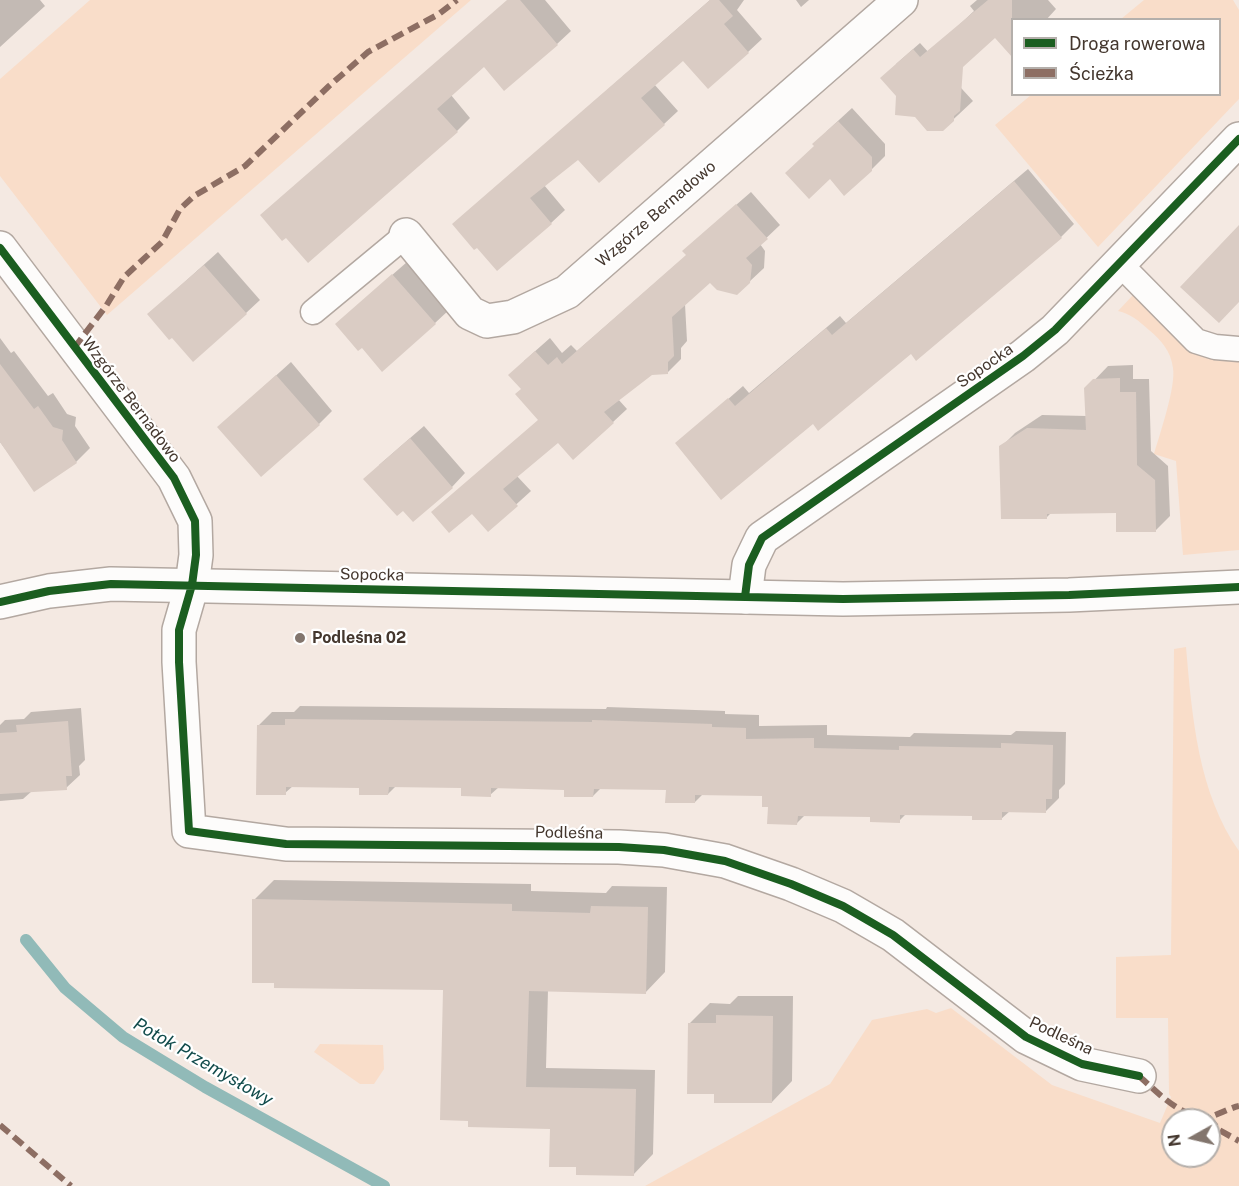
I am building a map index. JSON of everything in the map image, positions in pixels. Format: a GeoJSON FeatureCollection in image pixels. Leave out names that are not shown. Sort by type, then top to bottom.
{"type":"FeatureCollection","features":[{"type":"Feature","properties":{"kind":"street","name":"Wzgórze Bernadowo"},"geometry":{"type":"LineString","coordinates":[[406,235],[470,313],[487,321],[513,317],[567,292],[901,0]]}},
{"type":"Feature","properties":{"kind":"street","name":"Sopocka"},"geometry":{"type":"LineString","coordinates":[[745,597],[749,566],[762,538],[1023,356],[1055,330],[1239,139]]}},
{"type":"Feature","properties":{"kind":"street","name":"Wzgórze Bernadowo"},"geometry":{"type":"LineString","coordinates":[[0,248],[174,478],[195,521],[196,555],[192,585]]}},
{"type":"Feature","properties":{"kind":"street","name":"Sopocka"},"geometry":{"type":"LineString","coordinates":[[0,602],[81,586],[111,584],[843,599],[972,598],[1239,587]]}},
{"type":"Feature","properties":{"kind":"street","name":"Podleśna"},"geometry":{"type":"LineString","coordinates":[[192,585],[179,630],[189,831],[286,844],[619,847],[664,850],[725,861],[791,884],[843,906],[885,930],[1026,1037],[1082,1064],[1139,1076]]}},
{"type":"Feature","properties":{"kind":"lane"},"geometry":{"type":"LineString","coordinates":[[313,312],[406,235]]}},
{"type":"Feature","properties":{"kind":"lane"},"geometry":{"type":"LineString","coordinates":[[1119,263],[1196,341],[1215,347],[1239,349]]}},
{"type":"Feature","properties":{"kind":"shaded area"},"geometry":{"type":"Polygon","coordinates":[[[90,0],[471,0],[107,315],[0,176],[0,79],[90,0]]]}},
{"type":"Feature","properties":{"kind":"shaded area"},"geometry":{"type":"Polygon","coordinates":[[[1144,0],[1233,0],[1239,10],[1239,99],[1098,247],[995,125],[1030,96],[1221,96],[1221,18],[1122,18],[1144,0]]]}},
{"type":"Feature","properties":{"kind":"shaded area"},"geometry":{"type":"Polygon","coordinates":[[[1134,294],[1239,358],[1239,550],[1183,555],[1176,461],[1154,454],[1172,386],[1172,362],[1165,346],[1153,334],[1135,318],[1118,311],[1134,294]]]}},
{"type":"Feature","properties":{"kind":"shaded area"},"geometry":{"type":"Polygon","coordinates":[[[1186,647],[1199,753],[1214,804],[1239,851],[1239,1186],[645,1186],[830,1084],[872,1020],[927,1009],[936,1013],[951,1008],[1052,1085],[1160,1123],[1161,1121],[1161,1168],[1221,1168],[1221,1108],[1166,1108],[1171,1097],[1169,1094],[1168,1018],[1116,1018],[1116,957],[1171,955],[1174,649],[1186,647]]]}},
{"type":"Feature","properties":{"kind":"shaded area"},"geometry":{"type":"Polygon","coordinates":[[[320,1044],[383,1045],[384,1069],[374,1084],[360,1084],[314,1052],[320,1044]]]}},
{"type":"Feature","properties":{"kind":"building"},"geometry":{"type":"Polygon","coordinates":[[[507,0],[520,0],[558,45],[504,91],[484,67],[437,109],[458,132],[308,263],[286,238],[282,241],[260,215],[507,0]]]}},
{"type":"Feature","properties":{"kind":"building"},"geometry":{"type":"Polygon","coordinates":[[[710,0],[719,0],[733,16],[724,24],[749,53],[708,89],[683,61],[641,98],[665,125],[599,183],[578,160],[530,198],[552,224],[497,271],[477,248],[474,250],[452,224],[710,0]]]}},
{"type":"Feature","properties":{"kind":"building"},"geometry":{"type":"Polygon","coordinates":[[[988,0],[1012,0],[1011,56],[995,38],[963,67],[960,111],[954,116],[954,121],[943,131],[927,131],[915,117],[895,115],[896,96],[880,78],[913,49],[920,57],[988,0]]]}},
{"type":"Feature","properties":{"kind":"building"},"geometry":{"type":"Polygon","coordinates":[[[838,121],[872,157],[872,171],[844,196],[830,179],[809,199],[785,173],[838,121]]]}},
{"type":"Feature","properties":{"kind":"building"},"geometry":{"type":"Polygon","coordinates":[[[1014,181],[1062,238],[916,361],[911,354],[818,431],[813,424],[721,500],[675,443],[728,398],[735,406],[826,328],[832,335],[1014,181]]]}},
{"type":"Feature","properties":{"kind":"building"},"geometry":{"type":"Polygon","coordinates":[[[736,204],[768,239],[746,258],[752,265],[750,283],[737,295],[717,290],[710,283],[672,317],[674,356],[668,362],[668,374],[652,375],[604,412],[614,423],[573,460],[558,443],[503,489],[518,506],[488,532],[472,514],[449,533],[431,512],[538,420],[515,394],[521,389],[508,375],[535,351],[548,365],[557,357],[562,364],[686,255],[682,251],[736,204]]]}},
{"type":"Feature","properties":{"kind":"building"},"geometry":{"type":"Polygon","coordinates":[[[1239,225],[1239,302],[1219,323],[1180,287],[1239,225]]]}},
{"type":"Feature","properties":{"kind":"building"},"geometry":{"type":"Polygon","coordinates":[[[204,265],[247,314],[193,362],[172,338],[169,340],[147,314],[204,265]]]}},
{"type":"Feature","properties":{"kind":"building"},"geometry":{"type":"Polygon","coordinates":[[[392,274],[436,324],[382,372],[362,348],[358,351],[335,324],[392,274]]]}},
{"type":"Feature","properties":{"kind":"building"},"geometry":{"type":"Polygon","coordinates":[[[0,364],[34,409],[38,406],[53,427],[63,430],[62,440],[77,463],[34,492],[0,442],[0,364]]]}},
{"type":"Feature","properties":{"kind":"building"},"geometry":{"type":"Polygon","coordinates":[[[276,375],[320,425],[261,477],[217,427],[276,375]]]}},
{"type":"Feature","properties":{"kind":"building"},"geometry":{"type":"Polygon","coordinates":[[[1120,378],[1120,392],[1136,392],[1137,465],[1155,480],[1156,532],[1116,532],[1116,513],[1047,514],[1047,519],[1001,519],[999,446],[1027,428],[1086,430],[1084,388],[1093,379],[1120,378]]]}},
{"type":"Feature","properties":{"kind":"building"},"geometry":{"type":"Polygon","coordinates":[[[410,438],[453,488],[413,522],[403,511],[397,516],[363,479],[410,438]]]}},
{"type":"Feature","properties":{"kind":"building"},"geometry":{"type":"Polygon","coordinates":[[[285,719],[592,722],[592,720],[712,724],[712,727],[746,728],[746,739],[814,738],[814,748],[899,750],[899,746],[1001,748],[1001,743],[1053,745],[1052,799],[1046,799],[1046,813],[1002,812],[1002,820],[972,820],[972,816],[900,815],[900,823],[870,822],[870,817],[798,816],[797,825],[767,824],[768,807],[762,807],[762,796],[695,795],[695,803],[665,803],[666,790],[594,789],[593,797],[564,797],[564,790],[491,788],[491,797],[461,796],[461,788],[389,787],[388,795],[359,795],[359,788],[286,787],[286,795],[256,795],[257,725],[285,725],[285,719]]]}},
{"type":"Feature","properties":{"kind":"building"},"geometry":{"type":"Polygon","coordinates":[[[68,721],[72,776],[66,776],[67,790],[0,794],[0,733],[17,732],[16,725],[68,721]]]}},
{"type":"Feature","properties":{"kind":"building"},"geometry":{"type":"Polygon","coordinates":[[[252,899],[512,904],[512,911],[590,913],[591,906],[648,907],[646,994],[529,991],[526,1087],[636,1089],[634,1176],[576,1175],[576,1167],[549,1167],[550,1129],[468,1127],[468,1121],[440,1120],[443,990],[274,988],[274,983],[252,983],[252,899]]]}},
{"type":"Feature","properties":{"kind":"building"},"geometry":{"type":"Polygon","coordinates":[[[716,1015],[773,1016],[772,1103],[714,1103],[714,1094],[687,1094],[688,1023],[716,1023],[716,1015]]]}},
{"type":"Feature","properties":{"kind":"waterway","name":"Potok Przemysłowy"},"geometry":{"type":"LineString","coordinates":[[26,940],[65,988],[123,1037],[205,1087],[384,1186]]}},
{"type":"Feature","properties":{"kind":"marked path"},"geometry":{"type":"LineString","coordinates":[[74,348],[106,306],[124,277],[162,242],[180,209],[194,196],[245,166],[368,52],[439,14],[457,0]]}},
{"type":"Feature","properties":{"kind":"marked path"},"geometry":{"type":"LineString","coordinates":[[1139,1076],[1170,1103],[1189,1114],[1211,1117],[1239,1106]]}},
{"type":"Feature","properties":{"kind":"marked path"},"geometry":{"type":"LineString","coordinates":[[0,1125],[71,1186]]}},
{"type":"Feature","properties":{"kind":"marked path"},"geometry":{"type":"LineString","coordinates":[[1221,1131],[1239,1141]]}},
{"type":"Feature","properties":{"kind":"cycle path"},"geometry":{"type":"LineString","coordinates":[[745,597],[749,565],[762,538],[1023,356],[1055,330],[1239,139]]}},
{"type":"Feature","properties":{"kind":"cycle path"},"geometry":{"type":"LineString","coordinates":[[0,248],[174,478],[195,521],[196,555],[192,585],[179,630],[189,831],[286,844],[619,847],[664,850],[725,861],[791,884],[843,906],[893,935],[1026,1037],[1082,1064],[1139,1076]]}},
{"type":"Feature","properties":{"kind":"cycle path"},"geometry":{"type":"LineString","coordinates":[[0,602],[49,591],[111,584],[843,599],[1069,595],[1239,587]]}},
{"type":"Feature","properties":{"kind":"place","name":"Podleśna 02"},"geometry":{"type":"Point","coordinates":[300,638]}}]}
